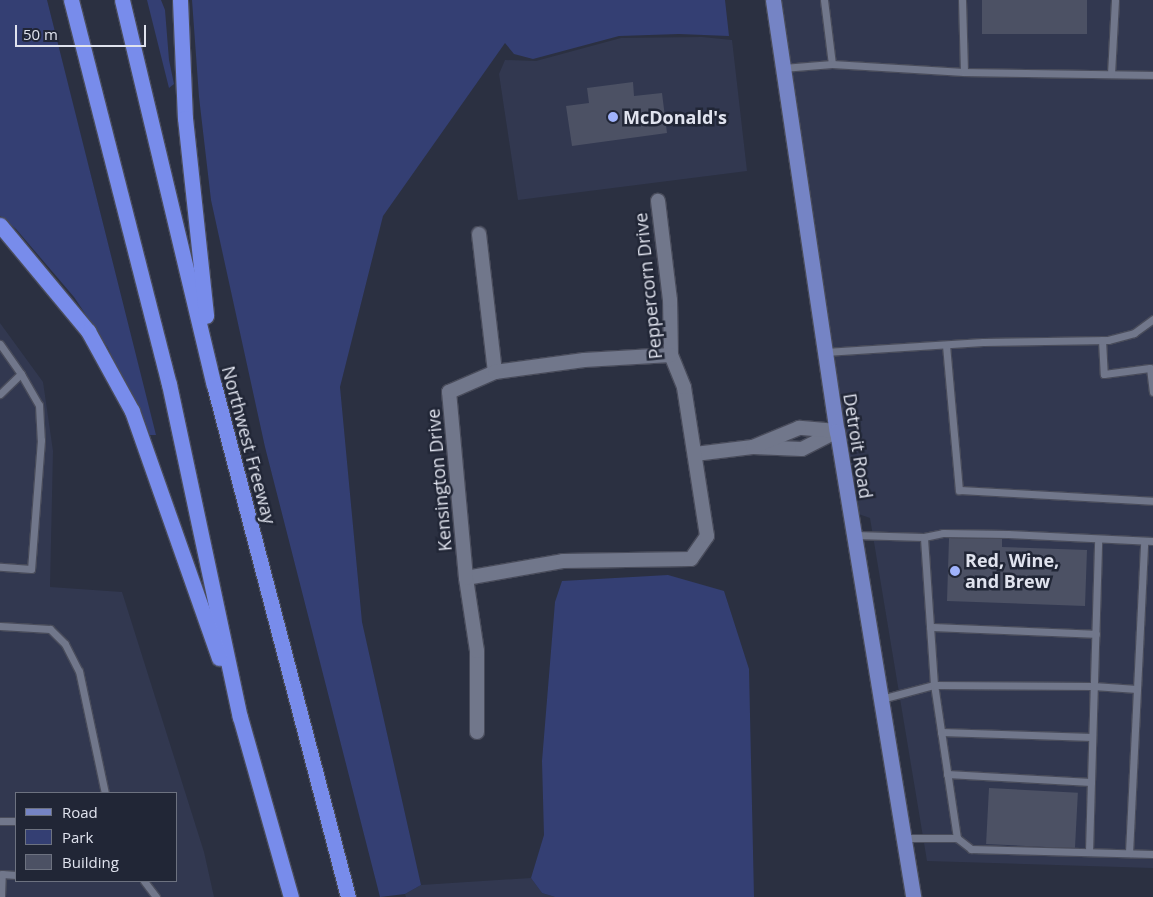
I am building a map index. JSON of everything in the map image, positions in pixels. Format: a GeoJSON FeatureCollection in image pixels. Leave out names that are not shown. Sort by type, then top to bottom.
{"type":"FeatureCollection","features":[{"type":"Feature","properties":{"kind":"highway"},"geometry":{"type":"LineString","coordinates":[[72,0],[169,384],[240,717]]}},
{"type":"Feature","properties":{"kind":"highway","name":"Northwest Freeway"},"geometry":{"type":"LineString","coordinates":[[122,0],[214,384],[348,897]]}},
{"type":"Feature","properties":{"kind":"highway"},"geometry":{"type":"LineString","coordinates":[[180,0],[185,118],[214,384]]}},
{"type":"Feature","properties":{"kind":"highway"},"geometry":{"type":"LineString","coordinates":[[0,225],[88,331],[132,411],[240,717],[291,897]]}},
{"type":"Feature","properties":{"kind":"main road","name":"Detroit Road"},"geometry":{"type":"LineString","coordinates":[[773,0],[837,431],[912,897]]}},
{"type":"Feature","properties":{"kind":"street","name":"Peppercorn Drive"},"geometry":{"type":"LineString","coordinates":[[466,578],[563,561],[691,559],[707,536],[684,387],[671,355],[670,300],[658,201]]}},
{"type":"Feature","properties":{"kind":"street"},"geometry":{"type":"LineString","coordinates":[[480,234],[495,372]]}},
{"type":"Feature","properties":{"kind":"street","name":"Kensington Drive"},"geometry":{"type":"LineString","coordinates":[[478,732],[477,651],[466,578],[449,392],[495,372],[584,360],[671,355]]}},
{"type":"Feature","properties":{"kind":"street"},"geometry":{"type":"LineString","coordinates":[[753,447],[799,428],[837,431]]}},
{"type":"Feature","properties":{"kind":"street"},"geometry":{"type":"LineString","coordinates":[[695,454],[753,447],[802,449],[837,431]]}},
{"type":"Feature","properties":{"kind":"lane"},"geometry":{"type":"LineString","coordinates":[[824,0],[832,64]]}},
{"type":"Feature","properties":{"kind":"lane"},"geometry":{"type":"LineString","coordinates":[[962,0],[964,72]]}},
{"type":"Feature","properties":{"kind":"lane"},"geometry":{"type":"LineString","coordinates":[[1111,74],[1115,0]]}},
{"type":"Feature","properties":{"kind":"lane"},"geometry":{"type":"LineString","coordinates":[[783,68],[832,64],[964,72],[1153,75]]}},
{"type":"Feature","properties":{"kind":"lane"},"geometry":{"type":"LineString","coordinates":[[825,352],[946,345],[1102,340],[1134,333],[1153,319]]}},
{"type":"Feature","properties":{"kind":"lane"},"geometry":{"type":"LineString","coordinates":[[1102,340],[1104,374],[1150,368],[1153,392]]}},
{"type":"Feature","properties":{"kind":"lane"},"geometry":{"type":"LineString","coordinates":[[0,344],[22,374],[39,405],[41,440],[32,569],[0,567]]}},
{"type":"Feature","properties":{"kind":"lane"},"geometry":{"type":"LineString","coordinates":[[946,345],[959,490],[1153,501]]}},
{"type":"Feature","properties":{"kind":"lane"},"geometry":{"type":"LineString","coordinates":[[0,394],[22,374]]}},
{"type":"Feature","properties":{"kind":"lane"},"geometry":{"type":"LineString","coordinates":[[854,535],[924,537],[944,533],[1008,534],[1098,540],[1153,541]]}},
{"type":"Feature","properties":{"kind":"lane"},"geometry":{"type":"LineString","coordinates":[[924,537],[934,685],[956,838]]}},
{"type":"Feature","properties":{"kind":"lane"},"geometry":{"type":"LineString","coordinates":[[1089,852],[1098,540]]}},
{"type":"Feature","properties":{"kind":"lane"},"geometry":{"type":"LineString","coordinates":[[1129,853],[1144,541]]}},
{"type":"Feature","properties":{"kind":"lane"},"geometry":{"type":"LineString","coordinates":[[0,626],[50,629],[65,644],[79,671],[105,792]]}},
{"type":"Feature","properties":{"kind":"lane"},"geometry":{"type":"LineString","coordinates":[[930,627],[1096,634]]}},
{"type":"Feature","properties":{"kind":"lane"},"geometry":{"type":"LineString","coordinates":[[880,699],[934,685],[1093,686],[1137,689]]}},
{"type":"Feature","properties":{"kind":"lane"},"geometry":{"type":"LineString","coordinates":[[941,732],[1092,738]]}},
{"type":"Feature","properties":{"kind":"lane"},"geometry":{"type":"LineString","coordinates":[[947,774],[1091,782]]}},
{"type":"Feature","properties":{"kind":"lane"},"geometry":{"type":"LineString","coordinates":[[0,821],[15,821]]}},
{"type":"Feature","properties":{"kind":"lane"},"geometry":{"type":"LineString","coordinates":[[903,838],[956,838],[972,849],[1153,854]]}},
{"type":"Feature","properties":{"kind":"lane"},"geometry":{"type":"LineString","coordinates":[[0,897],[2,874],[15,874]]}},
{"type":"Feature","properties":{"kind":"lane"},"geometry":{"type":"LineString","coordinates":[[145,882],[156,897]]}},
{"type":"Feature","properties":{"kind":"shaded area"},"geometry":{"type":"Polygon","coordinates":[[[773,0],[1153,0],[1153,868],[927,861],[870,518],[850,511],[773,0]]]}},
{"type":"Feature","properties":{"kind":"shaded area"},"geometry":{"type":"Polygon","coordinates":[[[702,37],[732,40],[747,171],[518,200],[499,74],[505,60],[536,61],[621,38],[702,37]]]}},
{"type":"Feature","properties":{"kind":"shaded area"},"geometry":{"type":"Polygon","coordinates":[[[0,323],[43,382],[53,451],[50,587],[122,592],[204,852],[214,897],[0,897],[0,323]]]}},
{"type":"Feature","properties":{"kind":"shaded area"},"geometry":{"type":"Polygon","coordinates":[[[531,878],[542,893],[555,897],[406,897],[405,894],[421,885],[531,878]]]}},
{"type":"Feature","properties":{"kind":"green space"},"geometry":{"type":"Polygon","coordinates":[[[0,0],[47,0],[156,435],[147,435],[108,348],[74,297],[16,229],[0,216],[0,0]]]}},
{"type":"Feature","properties":{"kind":"green space"},"geometry":{"type":"Polygon","coordinates":[[[147,0],[161,0],[165,10],[169,60],[174,84],[169,88],[147,0]]]}},
{"type":"Feature","properties":{"kind":"green space"},"geometry":{"type":"Polygon","coordinates":[[[192,0],[725,0],[729,36],[679,34],[619,36],[533,59],[514,54],[505,43],[383,216],[340,387],[362,622],[421,885],[405,894],[380,897],[265,447],[211,200],[199,97],[192,0]]]}},
{"type":"Feature","properties":{"kind":"green space"},"geometry":{"type":"Polygon","coordinates":[[[668,575],[724,591],[749,669],[754,897],[555,897],[542,893],[531,878],[544,835],[542,761],[555,602],[562,581],[668,575]]]}},
{"type":"Feature","properties":{"kind":"building"},"geometry":{"type":"Polygon","coordinates":[[[982,0],[1087,0],[1087,34],[982,34],[982,0]]]}},
{"type":"Feature","properties":{"kind":"building"},"geometry":{"type":"Polygon","coordinates":[[[633,82],[634,96],[662,93],[667,133],[572,146],[566,106],[589,103],[587,88],[633,82]]]}},
{"type":"Feature","properties":{"kind":"building"},"geometry":{"type":"Polygon","coordinates":[[[949,538],[1002,539],[1002,547],[1087,550],[1085,606],[947,601],[949,538]]]}},
{"type":"Feature","properties":{"kind":"building"},"geometry":{"type":"Polygon","coordinates":[[[989,788],[1078,793],[1075,849],[986,844],[989,788]]]}},
{"type":"Feature","properties":{"kind":"place","name":"McDonald's"},"geometry":{"type":"Point","coordinates":[613,117]}},
{"type":"Feature","properties":{"kind":"place","name":"Red, Wine, and Brew"},"geometry":{"type":"Point","coordinates":[955,571]}}]}
